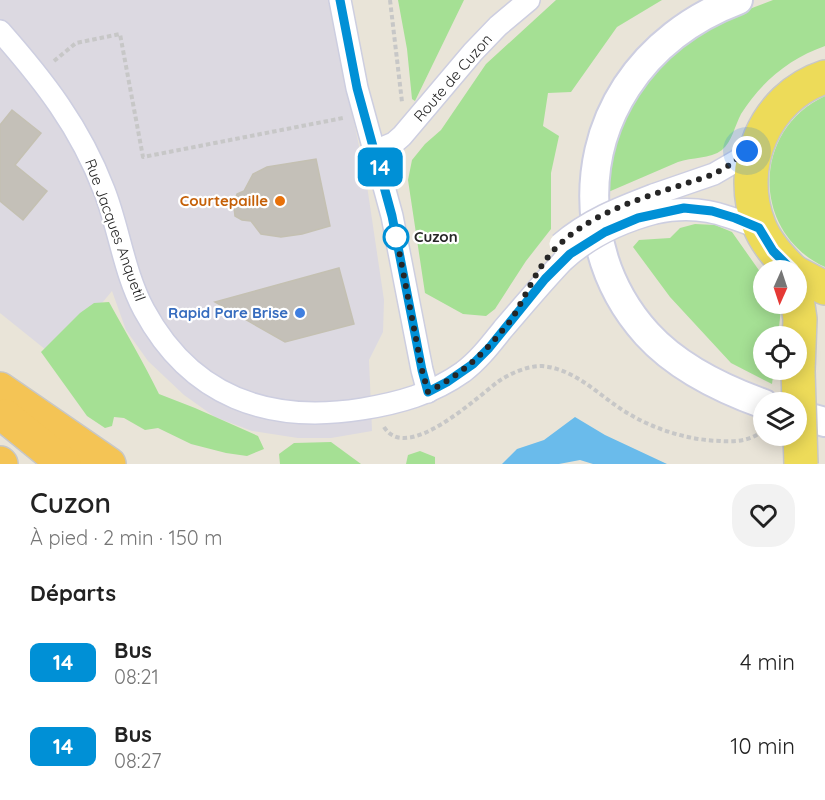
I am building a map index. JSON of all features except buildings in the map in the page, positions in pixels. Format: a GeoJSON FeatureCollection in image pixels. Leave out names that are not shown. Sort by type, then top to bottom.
{"type":"FeatureCollection","features":[{"type":"Feature","properties":{"kind":"highway"},"geometry":{"type":"LineString","coordinates":[[0,389],[109,464]]}},
{"type":"Feature","properties":{"kind":"highway"},"geometry":{"type":"LineString","coordinates":[[0,412],[64,464]]}},
{"type":"Feature","properties":{"kind":"main road"},"geometry":{"type":"LineString","coordinates":[[738,0],[705,16],[665,42],[646,60],[621,94],[608,121],[594,170],[594,209],[601,250],[613,285],[633,317],[648,335],[718,385],[753,399]]}},
{"type":"Feature","properties":{"kind":"main road"},"geometry":{"type":"LineString","coordinates":[[782,260],[773,251],[759,228],[750,185],[752,163],[765,126],[789,98],[803,87],[825,77]]}},
{"type":"Feature","properties":{"kind":"main road"},"geometry":{"type":"LineString","coordinates":[[807,279],[825,288]]}},
{"type":"Feature","properties":{"kind":"main road"},"geometry":{"type":"LineString","coordinates":[[799,314],[798,371],[801,464]]}},
{"type":"Feature","properties":{"kind":"main road"},"geometry":{"type":"LineString","coordinates":[[807,417],[825,422]]}},
{"type":"Feature","properties":{"kind":"street"},"geometry":{"type":"LineString","coordinates":[[340,0],[357,88],[392,216],[428,392],[473,364],[489,348],[561,252],[579,247],[605,232],[638,218],[654,204],[738,160],[758,142]]}},
{"type":"Feature","properties":{"kind":"street","name":"Route de Cuzon"},"geometry":{"type":"LineString","coordinates":[[375,151],[394,143],[411,127],[473,52],[498,26],[529,0]]}},
{"type":"Feature","properties":{"kind":"street","name":"Rue Jacques Anquetil"},"geometry":{"type":"LineString","coordinates":[[0,32],[59,103],[86,149],[110,206],[144,309],[162,339],[187,367],[217,389],[253,405],[276,410],[326,414],[380,406],[428,392]]}},
{"type":"Feature","properties":{"kind":"street"},"geometry":{"type":"LineString","coordinates":[[654,204],[712,211],[759,228]]}},
{"type":"Feature","properties":{"kind":"path"},"geometry":{"type":"LineString","coordinates":[[390,0],[403,118],[411,127]]}},
{"type":"Feature","properties":{"kind":"path"},"geometry":{"type":"LineString","coordinates":[[38,75],[76,43],[120,34],[143,158],[336,119]]}},
{"type":"Feature","properties":{"kind":"path"},"geometry":{"type":"LineString","coordinates":[[380,406],[382,424],[388,434],[403,442],[420,440],[439,429],[504,378],[520,370],[540,366],[564,372],[585,383],[627,413],[655,428],[727,442],[753,437]]}},
{"type":"Feature","properties":{"kind":"shaded area"},"geometry":{"type":"Polygon","coordinates":[[[0,0],[331,0],[342,66],[366,179],[384,300],[383,332],[369,360],[372,431],[331,438],[298,438],[252,431],[215,417],[184,395],[148,361],[126,330],[112,291],[56,358],[0,313],[0,0]]]}},
{"type":"Feature","properties":{"kind":"green space"},"geometry":{"type":"Polygon","coordinates":[[[398,0],[464,0],[415,101],[412,99],[407,49],[398,0]]]}},
{"type":"Feature","properties":{"kind":"green space"},"geometry":{"type":"Polygon","coordinates":[[[556,0],[662,0],[617,27],[571,92],[548,93],[543,126],[559,136],[551,173],[551,229],[526,261],[495,309],[486,316],[463,314],[425,293],[408,180],[412,160],[441,130],[486,64],[556,0]]]}},
{"type":"Feature","properties":{"kind":"green space"},"geometry":{"type":"Polygon","coordinates":[[[773,0],[825,0],[825,46],[788,64],[767,82],[741,114],[731,138],[722,150],[712,155],[683,160],[606,193],[613,148],[635,94],[679,46],[723,19],[773,0]]]}},
{"type":"Feature","properties":{"kind":"green space"},"geometry":{"type":"Polygon","coordinates":[[[825,96],[825,267],[801,251],[783,231],[773,207],[770,182],[773,156],[783,132],[801,112],[825,96]]]}},
{"type":"Feature","properties":{"kind":"green space"},"geometry":{"type":"Polygon","coordinates":[[[695,224],[715,225],[732,232],[753,262],[753,314],[780,314],[779,326],[753,326],[753,374],[731,363],[670,297],[633,247],[639,240],[670,238],[680,228],[695,224]]]}},
{"type":"Feature","properties":{"kind":"green space"},"geometry":{"type":"Polygon","coordinates":[[[109,302],[159,394],[258,436],[264,449],[247,456],[226,453],[191,444],[158,428],[145,430],[124,418],[114,417],[112,426],[105,428],[87,416],[41,352],[80,313],[94,303],[109,302]]]}},
{"type":"Feature","properties":{"kind":"green space"},"geometry":{"type":"Polygon","coordinates":[[[331,442],[361,464],[280,464],[279,454],[294,443],[331,442]]]}},
{"type":"Feature","properties":{"kind":"green space"},"geometry":{"type":"Polygon","coordinates":[[[420,451],[435,457],[435,464],[406,464],[408,455],[420,451]]]}},
{"type":"Feature","properties":{"kind":"water"},"geometry":{"type":"Polygon","coordinates":[[[575,417],[605,435],[667,464],[593,464],[580,460],[559,464],[502,464],[517,449],[544,440],[575,417]]]}},
{"type":"Feature","properties":{"kind":"bus line","name":"14"},"geometry":{"type":"LineString","coordinates":[[340,0],[357,88],[392,216],[428,392],[473,364],[489,348],[545,279],[570,254],[605,232],[638,218],[684,208],[712,211],[759,228],[773,251],[782,260]]}},
{"type":"Feature","properties":{"kind":"place","name":"Courtepaille"},"geometry":{"type":"Point","coordinates":[280,201]}},
{"type":"Feature","properties":{"kind":"place","name":"Cuzon"},"geometry":{"type":"Point","coordinates":[396,237]}},
{"type":"Feature","properties":{"kind":"place","name":"Rapid Pare Brise"},"geometry":{"type":"Point","coordinates":[300,313]}},
{"type":"Feature","properties":{"kind":"route"},"geometry":{"type":"LineString","coordinates":[[396,237],[396,235],[428,392],[462,372],[489,348],[513,318],[547,258],[572,234],[586,224],[613,211],[714,174],[738,160],[747,151]]}}]}
